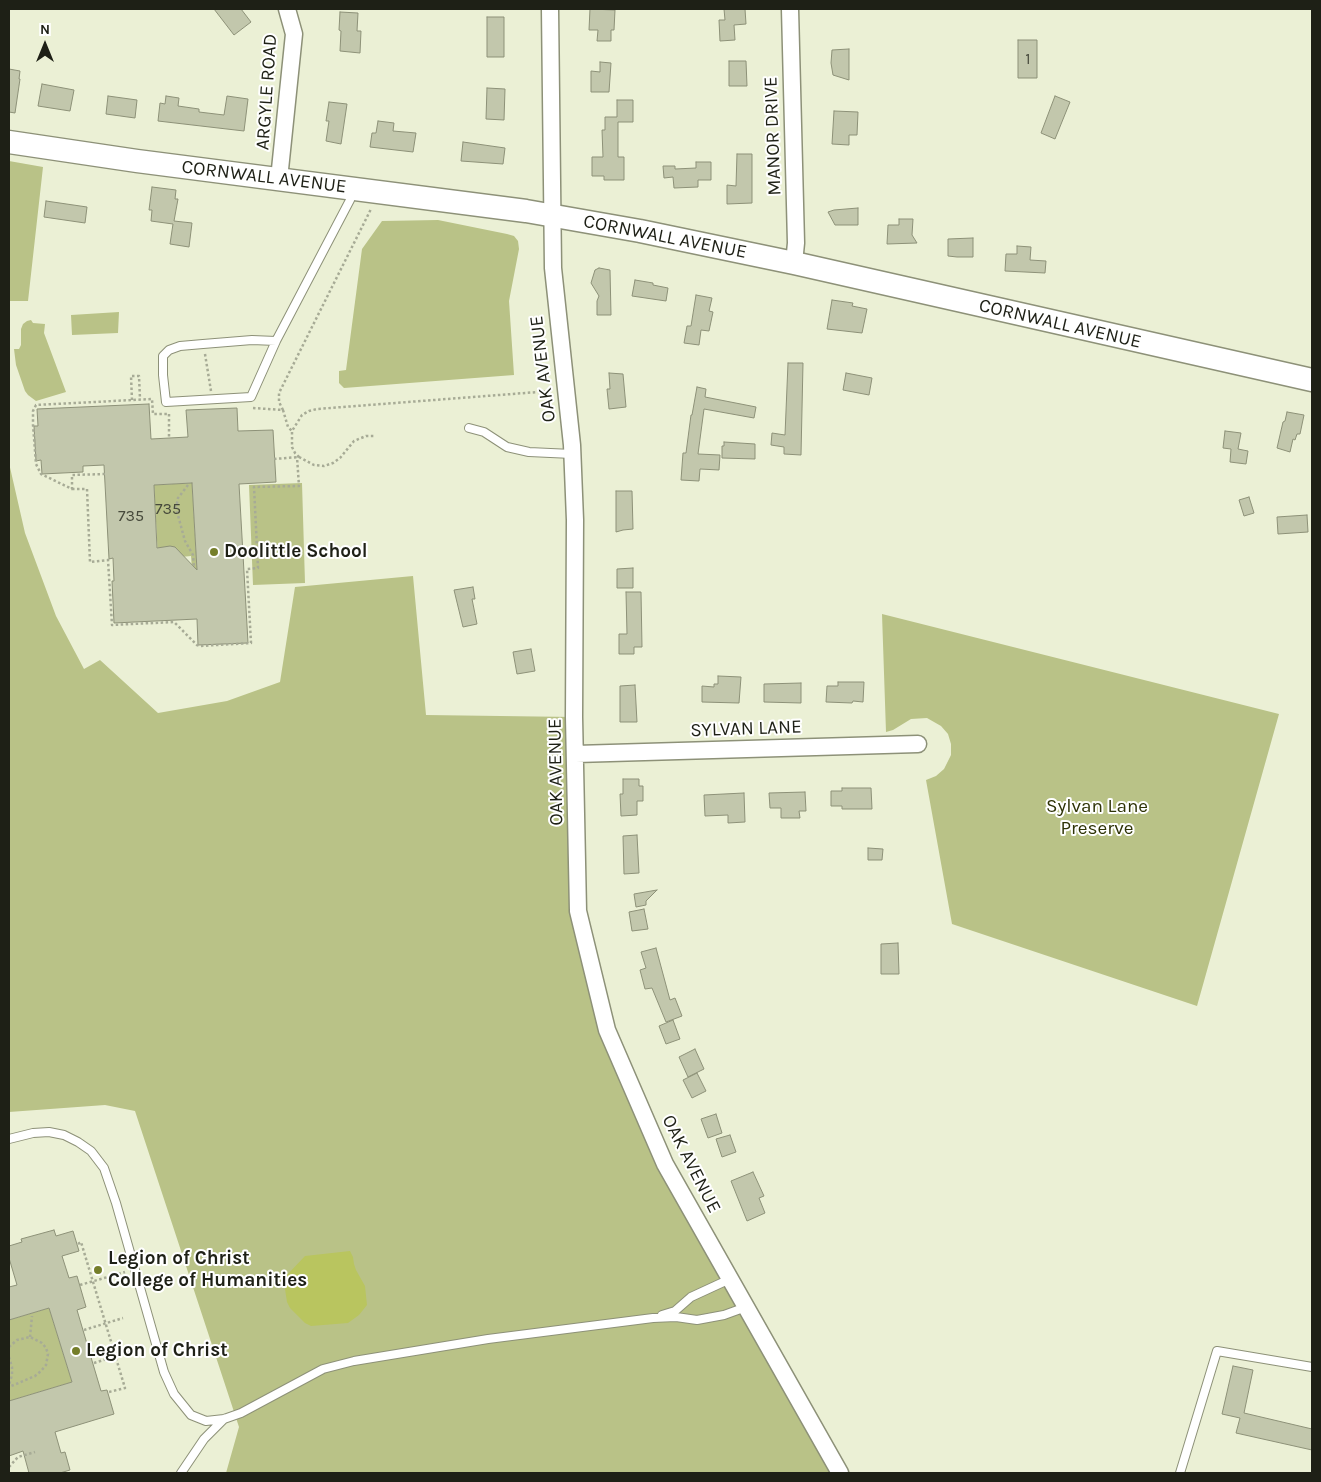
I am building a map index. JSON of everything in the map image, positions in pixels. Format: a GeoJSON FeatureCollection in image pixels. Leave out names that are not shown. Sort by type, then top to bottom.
{"type":"FeatureCollection","features":[{"type":"Feature","properties":{"kind":"street","name":"ARGYLE ROAD"},"geometry":{"type":"LineString","coordinates":[[279,179],[294,34],[287,9]]}},
{"type":"Feature","properties":{"kind":"street","name":"OAK AVENUE"},"geometry":{"type":"LineString","coordinates":[[550,9],[551,216],[556,308],[572,454],[575,520],[574,717],[578,911],[606,1030],[665,1164],[840,1473]]}},
{"type":"Feature","properties":{"kind":"street","name":"MANOR DRIVE"},"geometry":{"type":"LineString","coordinates":[[790,9],[796,243],[794,263]]}},
{"type":"Feature","properties":{"kind":"street","name":"CORNWALL AVENUE"},"geometry":{"type":"LineString","coordinates":[[9,142],[137,161],[352,188],[551,216],[640,231],[794,263],[1312,380]]}},
{"type":"Feature","properties":{"kind":"street","name":"SYLVAN LANE"},"geometry":{"type":"LineString","coordinates":[[576,754],[918,744]]}},
{"type":"Feature","properties":{"kind":"lane"},"geometry":{"type":"LineString","coordinates":[[276,341],[252,340],[180,346],[169,350],[163,356],[166,402],[251,397],[276,341],[350,200],[352,188]]}},
{"type":"Feature","properties":{"kind":"lane"},"geometry":{"type":"LineString","coordinates":[[469,428],[484,432],[507,447],[529,452],[572,454]]}},
{"type":"Feature","properties":{"kind":"lane"},"geometry":{"type":"LineString","coordinates":[[9,1139],[34,1133],[49,1132],[64,1135],[91,1151],[104,1168],[164,1372],[174,1394],[191,1415],[206,1421],[224,1419],[241,1412],[323,1369],[354,1362],[488,1339],[653,1318],[676,1317],[697,1320],[724,1315],[746,1307]]}},
{"type":"Feature","properties":{"kind":"lane"},"geometry":{"type":"LineString","coordinates":[[653,1318],[675,1311],[691,1297],[730,1279]]}},
{"type":"Feature","properties":{"kind":"lane"},"geometry":{"type":"LineString","coordinates":[[1180,1473],[1217,1351],[1312,1367]]}},
{"type":"Feature","properties":{"kind":"lane"},"geometry":{"type":"LineString","coordinates":[[181,1473],[204,1439],[224,1419]]}},
{"type":"Feature","properties":{"kind":"path"},"geometry":{"type":"LineString","coordinates":[[292,431],[288,427],[279,402],[279,393],[374,203]]}},
{"type":"Feature","properties":{"kind":"path"},"geometry":{"type":"LineString","coordinates":[[204,344],[212,399]]}},
{"type":"Feature","properties":{"kind":"path"},"geometry":{"type":"LineString","coordinates":[[132,400],[130,376],[139,376],[140,399],[132,400],[36,405],[33,411],[36,464],[41,474],[72,489],[87,489],[90,562],[108,560],[112,625],[174,622],[196,645],[200,646],[251,643],[247,569],[258,568],[254,487],[299,486],[298,457],[292,447],[292,431],[302,415],[317,409],[554,391]]}},
{"type":"Feature","properties":{"kind":"path"},"geometry":{"type":"LineString","coordinates":[[253,408],[283,410]]}},
{"type":"Feature","properties":{"kind":"path"},"geometry":{"type":"LineString","coordinates":[[169,414],[170,438]]}},
{"type":"Feature","properties":{"kind":"path"},"geometry":{"type":"LineString","coordinates":[[274,459],[298,457],[314,465],[324,466],[340,458],[354,441],[366,436],[374,436]]}},
{"type":"Feature","properties":{"kind":"path"},"geometry":{"type":"LineString","coordinates":[[72,489],[72,476],[78,474],[105,474]]}},
{"type":"Feature","properties":{"kind":"path"},"geometry":{"type":"LineString","coordinates":[[188,485],[178,498],[176,508],[185,541],[194,555],[194,567]]}},
{"type":"Feature","properties":{"kind":"path"},"geometry":{"type":"LineString","coordinates":[[78,1244],[81,1242],[125,1388],[109,1392]]}},
{"type":"Feature","properties":{"kind":"path"},"geometry":{"type":"LineString","coordinates":[[80,1285],[134,1269]]}},
{"type":"Feature","properties":{"kind":"path"},"geometry":{"type":"LineString","coordinates":[[30,1337],[32,1316]]}},
{"type":"Feature","properties":{"kind":"path"},"geometry":{"type":"LineString","coordinates":[[84,1330],[123,1318]]}},
{"type":"Feature","properties":{"kind":"path"},"geometry":{"type":"LineString","coordinates":[[9,1347],[17,1340],[30,1337],[42,1343],[46,1348],[48,1360],[46,1365],[35,1376],[9,1386]]}},
{"type":"Feature","properties":{"kind":"path"},"geometry":{"type":"LineString","coordinates":[[94,1363],[133,1351]]}},
{"type":"Feature","properties":{"kind":"path"},"geometry":{"type":"LineString","coordinates":[[9,1356],[12,1375],[9,1386]]}},
{"type":"Feature","properties":{"kind":"path"},"geometry":{"type":"LineString","coordinates":[[9,1467],[18,1457],[35,1452]]}},
{"type":"Feature","properties":{"kind":"green space"},"geometry":{"type":"Polygon","coordinates":[[[9,161],[43,167],[28,301],[9,301],[9,161]]]}},
{"type":"Feature","properties":{"kind":"green space"},"geometry":{"type":"Polygon","coordinates":[[[438,220],[507,234],[514,236],[518,241],[519,249],[509,301],[514,375],[344,388],[339,383],[339,371],[346,370],[362,249],[382,221],[438,220]]]}},
{"type":"Feature","properties":{"kind":"green space"},"geometry":{"type":"Polygon","coordinates":[[[119,312],[118,333],[72,335],[71,315],[119,312]]]}},
{"type":"Feature","properties":{"kind":"green space"},"geometry":{"type":"Polygon","coordinates":[[[31,320],[33,323],[45,324],[44,333],[66,392],[36,401],[25,391],[16,365],[14,349],[19,349],[21,345],[21,329],[23,324],[31,320]]]}},
{"type":"Feature","properties":{"kind":"green space"},"geometry":{"type":"Polygon","coordinates":[[[9,463],[25,533],[56,616],[84,669],[100,660],[158,713],[227,701],[280,682],[295,587],[413,576],[426,715],[574,717],[578,911],[607,1030],[665,1164],[840,1473],[226,1473],[239,1427],[135,1111],[105,1105],[9,1112],[9,463]]]}},
{"type":"Feature","properties":{"kind":"green space"},"geometry":{"type":"Polygon","coordinates":[[[192,483],[197,569],[192,569],[191,556],[181,557],[175,547],[158,558],[154,485],[192,483]]]}},
{"type":"Feature","properties":{"kind":"green space"},"geometry":{"type":"Polygon","coordinates":[[[302,483],[305,583],[253,585],[249,485],[302,483]]]}},
{"type":"Feature","properties":{"kind":"green space","name":"Sylvan Lane Preserve"},"geometry":{"type":"Polygon","coordinates":[[[882,614],[1279,714],[1197,1006],[952,924],[926,780],[936,776],[944,769],[951,755],[951,744],[948,734],[941,726],[927,718],[911,719],[886,732],[882,614]]]}},
{"type":"Feature","properties":{"kind":"green space"},"geometry":{"type":"Polygon","coordinates":[[[49,1308],[72,1382],[9,1401],[9,1320],[49,1308]]]}},
{"type":"Feature","properties":{"kind":"shaded area"},"geometry":{"type":"Polygon","coordinates":[[[350,1251],[356,1270],[365,1286],[367,1305],[359,1315],[348,1323],[311,1326],[305,1323],[290,1308],[287,1302],[286,1276],[305,1256],[350,1251]]]}},
{"type":"Feature","properties":{"kind":"building"},"geometry":{"type":"Polygon","coordinates":[[[214,9],[241,9],[251,22],[234,35],[214,9]]]}},
{"type":"Feature","properties":{"kind":"building"},"geometry":{"type":"Polygon","coordinates":[[[590,9],[615,10],[614,30],[611,30],[611,41],[597,41],[598,30],[589,30],[590,9]]]}},
{"type":"Feature","properties":{"kind":"building"},"geometry":{"type":"Polygon","coordinates":[[[724,9],[745,9],[746,24],[734,25],[735,40],[720,41],[719,20],[725,20],[724,9]]]}},
{"type":"Feature","properties":{"kind":"building"},"geometry":{"type":"Polygon","coordinates":[[[340,12],[358,13],[357,31],[361,31],[360,53],[340,51],[340,12]]]}},
{"type":"Feature","properties":{"kind":"building"},"geometry":{"type":"Polygon","coordinates":[[[487,17],[504,17],[504,57],[487,57],[487,17]]]}},
{"type":"Feature","properties":{"kind":"building"},"geometry":{"type":"Polygon","coordinates":[[[1018,40],[1037,40],[1037,78],[1018,78],[1018,40]]]}},
{"type":"Feature","properties":{"kind":"building"},"geometry":{"type":"Polygon","coordinates":[[[849,49],[849,80],[833,75],[831,63],[832,50],[849,49]]]}},
{"type":"Feature","properties":{"kind":"building"},"geometry":{"type":"Polygon","coordinates":[[[729,61],[746,61],[747,86],[729,86],[729,61]]]}},
{"type":"Feature","properties":{"kind":"building"},"geometry":{"type":"Polygon","coordinates":[[[600,62],[611,63],[609,92],[591,92],[591,71],[600,72],[600,62]]]}},
{"type":"Feature","properties":{"kind":"building"},"geometry":{"type":"Polygon","coordinates":[[[9,69],[20,71],[15,113],[9,112],[9,69]]]}},
{"type":"Feature","properties":{"kind":"building"},"geometry":{"type":"Polygon","coordinates":[[[42,84],[74,90],[70,111],[38,106],[42,84]]]}},
{"type":"Feature","properties":{"kind":"building"},"geometry":{"type":"Polygon","coordinates":[[[487,88],[505,89],[504,120],[486,119],[487,88]]]}},
{"type":"Feature","properties":{"kind":"building"},"geometry":{"type":"Polygon","coordinates":[[[108,96],[137,100],[135,118],[106,114],[108,96]]]}},
{"type":"Feature","properties":{"kind":"building"},"geometry":{"type":"Polygon","coordinates":[[[166,96],[179,98],[178,106],[199,109],[199,112],[224,115],[227,96],[248,99],[244,131],[158,121],[160,103],[165,104],[166,96]]]}},
{"type":"Feature","properties":{"kind":"building"},"geometry":{"type":"Polygon","coordinates":[[[1055,96],[1070,102],[1055,139],[1041,133],[1055,96]]]}},
{"type":"Feature","properties":{"kind":"building"},"geometry":{"type":"Polygon","coordinates":[[[617,100],[633,100],[633,122],[618,122],[618,157],[624,157],[624,180],[604,180],[604,176],[592,176],[592,157],[603,157],[602,130],[605,130],[605,117],[617,117],[617,100]]]}},
{"type":"Feature","properties":{"kind":"building"},"geometry":{"type":"Polygon","coordinates":[[[329,102],[347,104],[341,144],[326,141],[329,121],[326,121],[329,102]]]}},
{"type":"Feature","properties":{"kind":"building"},"geometry":{"type":"Polygon","coordinates":[[[834,111],[858,112],[857,135],[849,135],[849,145],[832,144],[834,111]]]}},
{"type":"Feature","properties":{"kind":"building"},"geometry":{"type":"Polygon","coordinates":[[[378,121],[394,123],[393,131],[416,133],[413,152],[370,147],[372,133],[376,133],[378,121]]]}},
{"type":"Feature","properties":{"kind":"building"},"geometry":{"type":"Polygon","coordinates":[[[463,142],[505,148],[503,164],[461,161],[463,142]]]}},
{"type":"Feature","properties":{"kind":"building"},"geometry":{"type":"Polygon","coordinates":[[[737,154],[752,154],[752,203],[727,204],[727,185],[736,186],[737,154]]]}},
{"type":"Feature","properties":{"kind":"building"},"geometry":{"type":"Polygon","coordinates":[[[696,162],[711,162],[711,180],[698,180],[698,187],[674,188],[673,177],[664,178],[663,166],[675,166],[675,169],[696,168],[696,162]]]}},
{"type":"Feature","properties":{"kind":"building"},"geometry":{"type":"Polygon","coordinates":[[[152,187],[176,190],[175,199],[178,199],[174,221],[192,223],[189,247],[170,244],[173,224],[151,221],[152,210],[149,210],[152,187]]]}},
{"type":"Feature","properties":{"kind":"building"},"geometry":{"type":"Polygon","coordinates":[[[46,201],[87,207],[85,223],[44,217],[46,201]]]}},
{"type":"Feature","properties":{"kind":"building"},"geometry":{"type":"Polygon","coordinates":[[[858,208],[858,225],[835,225],[828,212],[834,210],[858,208]]]}},
{"type":"Feature","properties":{"kind":"building"},"geometry":{"type":"Polygon","coordinates":[[[899,219],[913,219],[912,235],[917,243],[887,244],[888,225],[899,225],[899,219]]]}},
{"type":"Feature","properties":{"kind":"building"},"geometry":{"type":"Polygon","coordinates":[[[973,238],[973,257],[948,256],[948,239],[973,238]]]}},
{"type":"Feature","properties":{"kind":"building"},"geometry":{"type":"Polygon","coordinates":[[[1017,246],[1031,247],[1030,260],[1046,261],[1045,273],[1005,271],[1006,254],[1017,254],[1017,246]]]}},
{"type":"Feature","properties":{"kind":"building"},"geometry":{"type":"Polygon","coordinates":[[[599,268],[610,270],[611,315],[597,315],[599,296],[591,283],[595,270],[599,268]]]}},
{"type":"Feature","properties":{"kind":"building"},"geometry":{"type":"Polygon","coordinates":[[[635,280],[668,288],[666,301],[632,296],[635,280]]]}},
{"type":"Feature","properties":{"kind":"building"},"geometry":{"type":"Polygon","coordinates":[[[696,295],[712,298],[709,311],[713,312],[709,331],[701,330],[699,345],[684,343],[687,326],[691,326],[696,295]]]}},
{"type":"Feature","properties":{"kind":"building"},"geometry":{"type":"Polygon","coordinates":[[[832,300],[853,303],[852,306],[867,309],[862,333],[827,329],[832,300]]]}},
{"type":"Feature","properties":{"kind":"building"},"geometry":{"type":"Polygon","coordinates":[[[788,363],[803,363],[801,455],[784,454],[784,447],[771,445],[772,433],[785,435],[788,363]]]}},
{"type":"Feature","properties":{"kind":"building"},"geometry":{"type":"Polygon","coordinates":[[[609,373],[623,374],[626,407],[609,409],[607,389],[610,389],[609,373]]]}},
{"type":"Feature","properties":{"kind":"building"},"geometry":{"type":"Polygon","coordinates":[[[846,373],[872,378],[869,395],[843,390],[846,373]]]}},
{"type":"Feature","properties":{"kind":"building"},"geometry":{"type":"Polygon","coordinates":[[[697,387],[706,389],[705,397],[756,407],[754,418],[704,409],[698,454],[720,455],[719,470],[700,469],[699,481],[681,480],[683,453],[686,453],[697,387]]]}},
{"type":"Feature","properties":{"kind":"building"},"geometry":{"type":"Polygon","coordinates":[[[149,404],[151,439],[188,437],[186,410],[237,408],[238,431],[273,430],[276,482],[239,484],[248,643],[198,645],[197,619],[114,623],[113,558],[109,559],[104,465],[83,466],[83,472],[42,474],[41,460],[36,461],[34,426],[38,426],[37,409],[149,404]],[[192,483],[154,485],[157,548],[175,547],[197,570],[192,483]]]}},
{"type":"Feature","properties":{"kind":"building"},"geometry":{"type":"Polygon","coordinates":[[[1287,412],[1304,415],[1300,434],[1297,434],[1295,440],[1293,439],[1290,452],[1277,448],[1287,412]]]}},
{"type":"Feature","properties":{"kind":"building"},"geometry":{"type":"Polygon","coordinates":[[[1225,431],[1241,433],[1238,449],[1248,451],[1246,464],[1230,462],[1231,449],[1223,448],[1225,431]]]}},
{"type":"Feature","properties":{"kind":"building"},"geometry":{"type":"Polygon","coordinates":[[[724,442],[755,444],[755,459],[722,458],[724,442]]]}},
{"type":"Feature","properties":{"kind":"building"},"geometry":{"type":"Polygon","coordinates":[[[616,491],[632,491],[633,529],[616,532],[616,491]]]}},
{"type":"Feature","properties":{"kind":"building"},"geometry":{"type":"Polygon","coordinates":[[[1249,497],[1254,513],[1244,516],[1239,500],[1249,497]]]}},
{"type":"Feature","properties":{"kind":"building"},"geometry":{"type":"Polygon","coordinates":[[[1307,515],[1308,532],[1278,534],[1277,517],[1307,515]]]}},
{"type":"Feature","properties":{"kind":"building"},"geometry":{"type":"Polygon","coordinates":[[[633,568],[633,588],[617,588],[617,569],[633,568]]]}},
{"type":"Feature","properties":{"kind":"building"},"geometry":{"type":"Polygon","coordinates":[[[473,587],[475,599],[472,599],[477,624],[463,627],[454,590],[473,587]]]}},
{"type":"Feature","properties":{"kind":"building"},"geometry":{"type":"Polygon","coordinates":[[[626,592],[641,592],[642,647],[634,647],[634,654],[619,654],[619,634],[627,634],[626,592]]]}},
{"type":"Feature","properties":{"kind":"building"},"geometry":{"type":"Polygon","coordinates":[[[531,649],[535,671],[517,674],[513,652],[531,649]]]}},
{"type":"Feature","properties":{"kind":"building"},"geometry":{"type":"Polygon","coordinates":[[[718,676],[741,677],[739,703],[702,702],[702,686],[714,687],[714,684],[718,684],[718,676]]]}},
{"type":"Feature","properties":{"kind":"building"},"geometry":{"type":"Polygon","coordinates":[[[838,682],[864,682],[863,702],[826,702],[827,686],[838,686],[838,682]]]}},
{"type":"Feature","properties":{"kind":"building"},"geometry":{"type":"Polygon","coordinates":[[[801,683],[801,703],[764,702],[764,684],[801,683]]]}},
{"type":"Feature","properties":{"kind":"building"},"geometry":{"type":"Polygon","coordinates":[[[635,685],[637,722],[620,722],[620,686],[635,685]]]}},
{"type":"Feature","properties":{"kind":"building"},"geometry":{"type":"Polygon","coordinates":[[[623,779],[639,779],[639,786],[643,786],[643,801],[637,801],[637,815],[621,816],[620,794],[623,794],[623,779]]]}},
{"type":"Feature","properties":{"kind":"building"},"geometry":{"type":"Polygon","coordinates":[[[842,788],[871,788],[872,809],[842,809],[842,806],[831,806],[831,791],[842,791],[842,788]]]}},
{"type":"Feature","properties":{"kind":"building"},"geometry":{"type":"Polygon","coordinates":[[[805,792],[806,811],[799,811],[800,818],[781,818],[781,808],[770,808],[769,793],[805,792]]]}},
{"type":"Feature","properties":{"kind":"building"},"geometry":{"type":"Polygon","coordinates":[[[744,793],[745,822],[728,823],[728,815],[705,816],[704,795],[744,793]]]}},
{"type":"Feature","properties":{"kind":"building"},"geometry":{"type":"Polygon","coordinates":[[[637,835],[639,873],[624,874],[623,836],[637,835]]]}},
{"type":"Feature","properties":{"kind":"building"},"geometry":{"type":"Polygon","coordinates":[[[868,848],[883,849],[882,860],[868,860],[868,848]]]}},
{"type":"Feature","properties":{"kind":"building"},"geometry":{"type":"Polygon","coordinates":[[[657,890],[646,901],[646,905],[636,907],[634,894],[657,890]]]}},
{"type":"Feature","properties":{"kind":"building"},"geometry":{"type":"Polygon","coordinates":[[[644,909],[648,929],[632,931],[629,912],[644,909]]]}},
{"type":"Feature","properties":{"kind":"building"},"geometry":{"type":"Polygon","coordinates":[[[898,943],[899,974],[881,974],[881,944],[898,943]]]}},
{"type":"Feature","properties":{"kind":"building"},"geometry":{"type":"Polygon","coordinates":[[[656,948],[670,1000],[675,998],[682,1016],[666,1022],[652,988],[645,989],[640,970],[646,968],[641,952],[656,948]]]}},
{"type":"Feature","properties":{"kind":"building"},"geometry":{"type":"Polygon","coordinates":[[[673,1020],[680,1039],[666,1044],[659,1026],[673,1020]]]}},
{"type":"Feature","properties":{"kind":"building"},"geometry":{"type":"Polygon","coordinates":[[[695,1049],[704,1069],[688,1077],[679,1057],[695,1049]]]}},
{"type":"Feature","properties":{"kind":"building"},"geometry":{"type":"Polygon","coordinates":[[[697,1073],[706,1091],[692,1098],[683,1080],[697,1073]]]}},
{"type":"Feature","properties":{"kind":"building"},"geometry":{"type":"Polygon","coordinates":[[[716,1114],[722,1133],[708,1138],[701,1119],[716,1114]]]}},
{"type":"Feature","properties":{"kind":"building"},"geometry":{"type":"Polygon","coordinates":[[[730,1135],[736,1152],[722,1157],[716,1139],[730,1135]]]}},
{"type":"Feature","properties":{"kind":"building"},"geometry":{"type":"Polygon","coordinates":[[[753,1172],[764,1196],[759,1198],[765,1213],[747,1221],[731,1181],[753,1172]]]}},
{"type":"Feature","properties":{"kind":"building","name":"Legion of Christ"},"geometry":{"type":"Polygon","coordinates":[[[54,1230],[56,1236],[73,1231],[79,1251],[62,1256],[69,1278],[77,1276],[86,1307],[77,1310],[101,1391],[107,1390],[114,1414],[55,1432],[61,1453],[65,1452],[70,1470],[60,1473],[29,1473],[23,1451],[9,1456],[9,1401],[72,1382],[49,1308],[9,1320],[9,1287],[17,1285],[9,1258],[9,1246],[22,1242],[21,1239],[54,1230]]]}},
{"type":"Feature","properties":{"kind":"building"},"geometry":{"type":"Polygon","coordinates":[[[1233,1366],[1253,1370],[1244,1413],[1312,1429],[1312,1450],[1236,1433],[1240,1418],[1222,1414],[1233,1366]]]}},
{"type":"Feature","properties":{"kind":"place","name":"Doolittle School"},"geometry":{"type":"Point","coordinates":[214,552]}},
{"type":"Feature","properties":{"kind":"place","name":"Legion of Christ College of Humanities"},"geometry":{"type":"Point","coordinates":[98,1270]}},
{"type":"Feature","properties":{"kind":"place","name":"Legion of Christ"},"geometry":{"type":"Point","coordinates":[76,1351]}}]}
